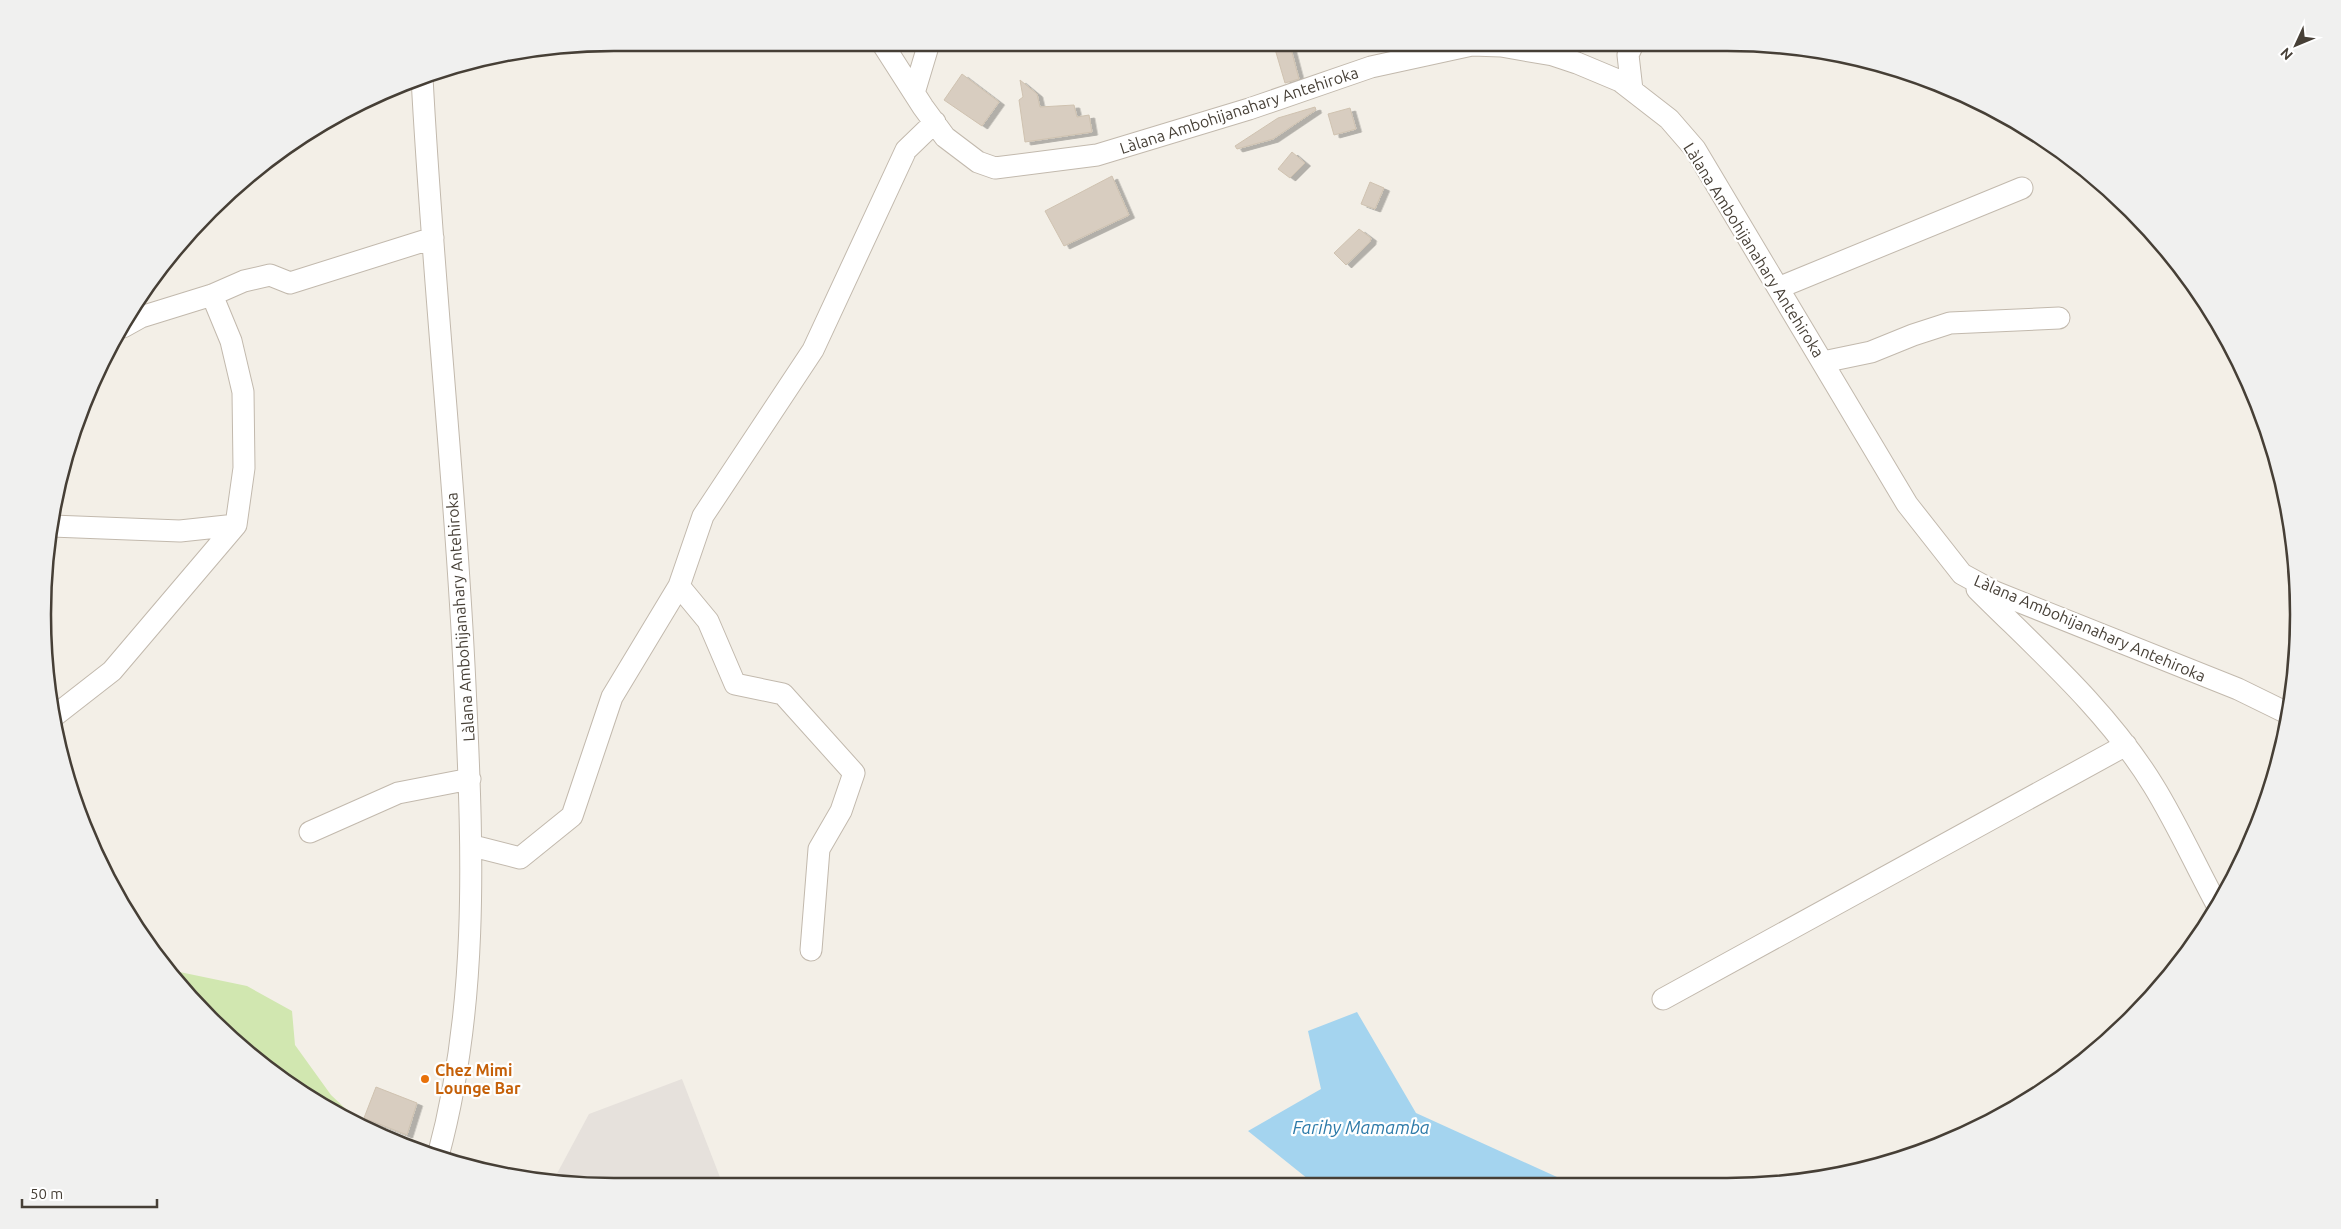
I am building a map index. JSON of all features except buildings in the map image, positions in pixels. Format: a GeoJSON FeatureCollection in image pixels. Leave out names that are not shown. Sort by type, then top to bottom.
{"type":"FeatureCollection","features":[{"type":"Feature","properties":{"kind":"street","name":"Làlana Ambohijanahary Antehiroka"},"geometry":{"type":"LineString","coordinates":[[887,51],[945,137],[978,162],[995,168],[1017,167],[1098,155],[1249,109],[1371,67],[1444,51]]}},
{"type":"Feature","properties":{"kind":"street"},"geometry":{"type":"LineString","coordinates":[[914,93],[927,51]]}},
{"type":"Feature","properties":{"kind":"street","name":"Làlana Ambohijanahary Antehiroka"},"geometry":{"type":"LineString","coordinates":[[1530,51],[1578,62],[1620,81],[1669,119],[1695,149],[1907,504],[1962,574],[1995,592],[2238,689],[2281,710]]}},
{"type":"Feature","properties":{"kind":"street"},"geometry":{"type":"LineString","coordinates":[[1630,51],[1628,55],[1632,90]]}},
{"type":"Feature","properties":{"kind":"street","name":"Làlana Ambohijanahary Antehiroka"},"geometry":{"type":"LineString","coordinates":[[422,85],[432,238],[464,645],[472,846],[469,972],[458,1066],[439,1150]]}},
{"type":"Feature","properties":{"kind":"street"},"geometry":{"type":"LineString","coordinates":[[472,846],[520,858],[572,816],[612,697],[679,586],[703,516],[813,350],[906,150],[935,122]]}},
{"type":"Feature","properties":{"kind":"street"},"geometry":{"type":"LineString","coordinates":[[1778,288],[2022,188]]}},
{"type":"Feature","properties":{"kind":"street"},"geometry":{"type":"LineString","coordinates":[[135,321],[212,295],[244,280],[270,275],[290,284],[432,238]]}},
{"type":"Feature","properties":{"kind":"street"},"geometry":{"type":"LineString","coordinates":[[60,712],[112,671],[236,525],[244,468],[243,392],[231,340],[212,295]]}},
{"type":"Feature","properties":{"kind":"street"},"geometry":{"type":"LineString","coordinates":[[1823,362],[1871,352],[1950,323],[2059,318]]}},
{"type":"Feature","properties":{"kind":"street"},"geometry":{"type":"LineString","coordinates":[[58,526],[180,531],[236,525]]}},
{"type":"Feature","properties":{"kind":"street"},"geometry":{"type":"LineString","coordinates":[[1962,574],[2081,694],[2126,745],[2153,785],[2213,898]]}},
{"type":"Feature","properties":{"kind":"street"},"geometry":{"type":"LineString","coordinates":[[679,586],[708,621],[735,684],[783,694],[854,772],[841,811],[819,849],[811,950]]}},
{"type":"Feature","properties":{"kind":"street"},"geometry":{"type":"LineString","coordinates":[[1663,999],[2126,745]]}},
{"type":"Feature","properties":{"kind":"street"},"geometry":{"type":"LineString","coordinates":[[310,832],[398,793],[470,779]]}},
{"type":"Feature","properties":{"kind":"shaded area"},"geometry":{"type":"Polygon","coordinates":[[[682,1079],[720,1178],[614,1178],[556,1175],[589,1114],[682,1079]]]}},
{"type":"Feature","properties":{"kind":"green space"},"geometry":{"type":"Polygon","coordinates":[[[180,972],[247,986],[292,1011],[295,1045],[331,1095],[346,1109],[302,1083],[243,1038],[216,1013],[180,972]]]}},
{"type":"Feature","properties":{"kind":"water","name":"Farihy Mamamba"},"geometry":{"type":"Polygon","coordinates":[[[1357,1012],[1416,1113],[1559,1178],[1307,1178],[1248,1131],[1321,1089],[1308,1031],[1357,1012]]]}},
{"type":"Feature","properties":{"kind":"place","name":"Chez Mimi Lounge Bar"},"geometry":{"type":"Point","coordinates":[425,1079]}}]}
